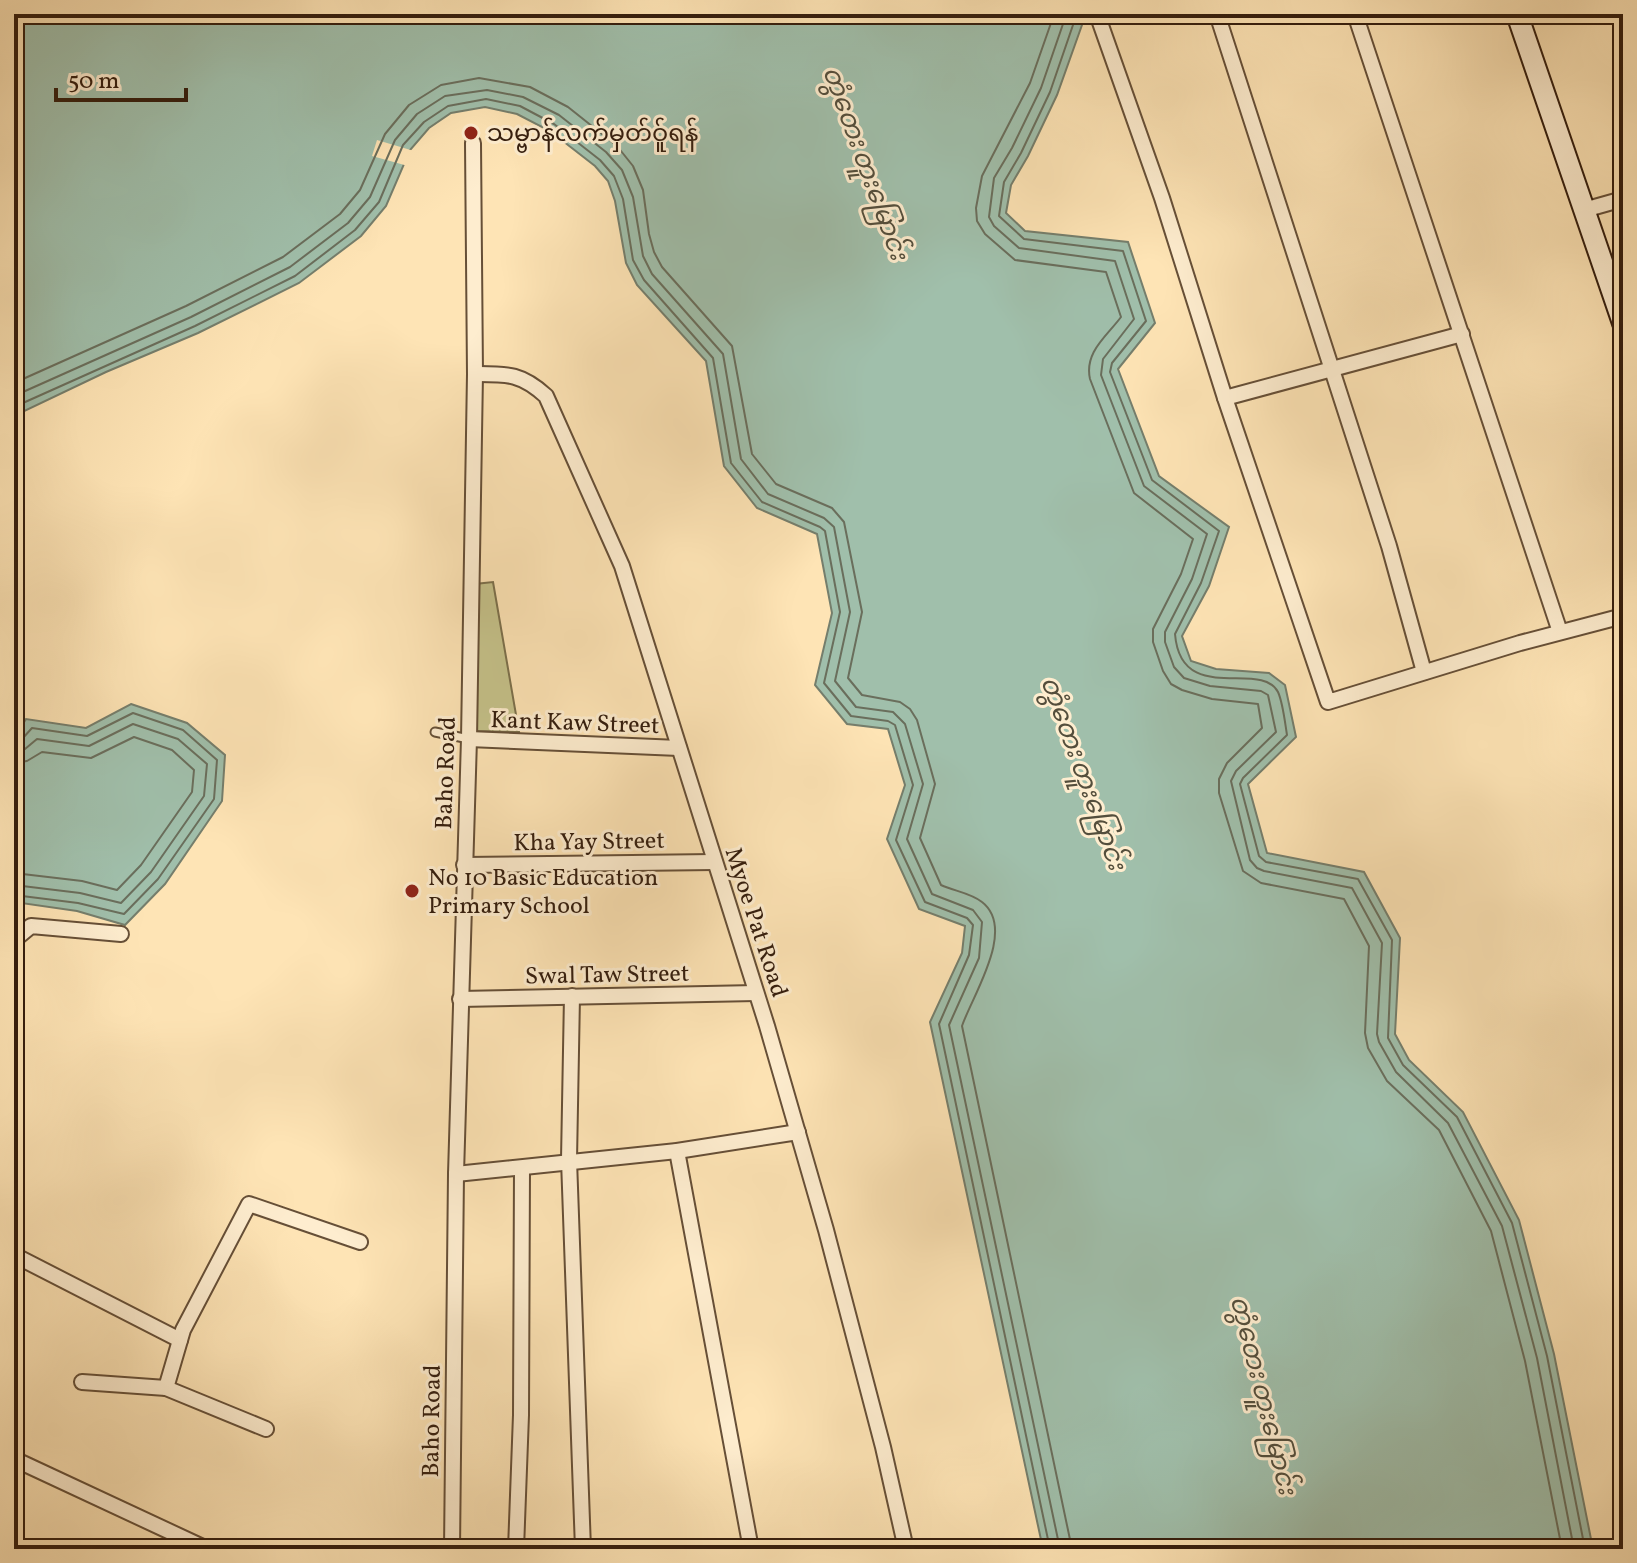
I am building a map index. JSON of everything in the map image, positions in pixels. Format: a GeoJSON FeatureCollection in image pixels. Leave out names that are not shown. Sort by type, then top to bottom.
{"type":"FeatureCollection","features":[{"type":"Feature","properties":{"kind":"main road"},"geometry":{"type":"LineString","coordinates":[[1517,14],[1623,323]]}},
{"type":"Feature","properties":{"kind":"street"},"geometry":{"type":"LineString","coordinates":[[1097,14],[1157,184],[1225,398],[1328,702],[1623,616]]}},
{"type":"Feature","properties":{"kind":"street"},"geometry":{"type":"LineString","coordinates":[[1217,14],[1389,546],[1424,672]]}},
{"type":"Feature","properties":{"kind":"street"},"geometry":{"type":"LineString","coordinates":[[1355,14],[1560,632]]}},
{"type":"Feature","properties":{"kind":"street","name":"Baho Road"},"geometry":{"type":"LineString","coordinates":[[452,1549],[456,1174],[469,739],[475,374],[473,143]]}},
{"type":"Feature","properties":{"kind":"street"},"geometry":{"type":"LineString","coordinates":[[1584,210],[1623,199]]}},
{"type":"Feature","properties":{"kind":"street"},"geometry":{"type":"LineString","coordinates":[[1225,398],[1462,334]]}},
{"type":"Feature","properties":{"kind":"street","name":"Myoe Pat Road"},"geometry":{"type":"LineString","coordinates":[[475,374],[512,374],[531,382],[546,396],[622,566],[798,1132],[883,1447],[906,1549]]}},
{"type":"Feature","properties":{"kind":"street","name":"Kant Kaw Street"},"geometry":{"type":"LineString","coordinates":[[469,739],[679,748]]}},
{"type":"Feature","properties":{"kind":"street","name":"Kha Yay Street"},"geometry":{"type":"LineString","coordinates":[[464,865],[714,862]]}},
{"type":"Feature","properties":{"kind":"street"},"geometry":{"type":"LineString","coordinates":[[14,940],[31,926],[121,934]]}},
{"type":"Feature","properties":{"kind":"street","name":"Swal Taw Street"},"geometry":{"type":"LineString","coordinates":[[460,999],[756,993]]}},
{"type":"Feature","properties":{"kind":"street"},"geometry":{"type":"LineString","coordinates":[[572,996],[569,1160],[583,1549]]}},
{"type":"Feature","properties":{"kind":"street"},"geometry":{"type":"LineString","coordinates":[[456,1174],[677,1151],[798,1132]]}},
{"type":"Feature","properties":{"kind":"street"},"geometry":{"type":"LineString","coordinates":[[677,1151],[751,1549]]}},
{"type":"Feature","properties":{"kind":"street"},"geometry":{"type":"LineString","coordinates":[[516,1549],[521,1415],[522,1168]]}},
{"type":"Feature","properties":{"kind":"street"},"geometry":{"type":"LineString","coordinates":[[166,1388],[180,1340],[249,1204],[360,1242]]}},
{"type":"Feature","properties":{"kind":"street"},"geometry":{"type":"LineString","coordinates":[[14,1255],[180,1340]]}},
{"type":"Feature","properties":{"kind":"street"},"geometry":{"type":"LineString","coordinates":[[82,1382],[166,1388],[266,1429]]}},
{"type":"Feature","properties":{"kind":"street"},"geometry":{"type":"LineString","coordinates":[[14,1459],[207,1549]]}},
{"type":"Feature","properties":{"kind":"lane"},"geometry":{"type":"LineString","coordinates":[[435,732],[469,739]]}},
{"type":"Feature","properties":{"kind":"shaded area"},"geometry":{"type":"Polygon","coordinates":[[[493,582],[519,732],[473,731],[475,584],[493,582]]]}},
{"type":"Feature","properties":{"kind":"water","name":"တွံတေး တူးမြောင်း"},"geometry":{"type":"Polygon","coordinates":[[[14,14],[1080,14],[1082,25],[1057,95],[1011,185],[1006,213],[1025,231],[1128,242],[1155,323],[1118,369],[1159,476],[1229,527],[1209,586],[1182,636],[1191,661],[1216,669],[1269,673],[1285,685],[1296,737],[1248,784],[1267,853],[1364,872],[1400,938],[1395,1034],[1409,1060],[1463,1112],[1519,1220],[1554,1354],[1593,1549],[1043,1549],[930,1022],[962,953],[965,926],[919,909],[887,839],[905,785],[888,729],[847,724],[815,685],[832,613],[817,534],[757,508],[724,466],[706,361],[637,285],[626,263],[615,201],[608,181],[595,166],[550,131],[517,114],[485,107],[451,113],[429,128],[410,150],[386,206],[361,236],[299,283],[198,333],[14,416],[14,14]]]}},
{"type":"Feature","properties":{"kind":"water"},"geometry":{"type":"Polygon","coordinates":[[[131,704],[187,723],[225,755],[222,801],[165,884],[125,925],[77,911],[14,902],[14,738],[26,719],[86,728],[131,704]]]}},
{"type":"Feature","properties":{"kind":"pier"},"geometry":{"type":"Polygon","coordinates":[[[377,140],[414,151],[408,166],[372,156],[377,140]]]}},
{"type":"Feature","properties":{"kind":"place","name":"သမ္ဗာန်လက်မှတ်ဝ်ူရန်"},"geometry":{"type":"Point","coordinates":[471,133]}},
{"type":"Feature","properties":{"kind":"place","name":"No 10 Basic Education Primary School"},"geometry":{"type":"Point","coordinates":[412,891]}}]}
